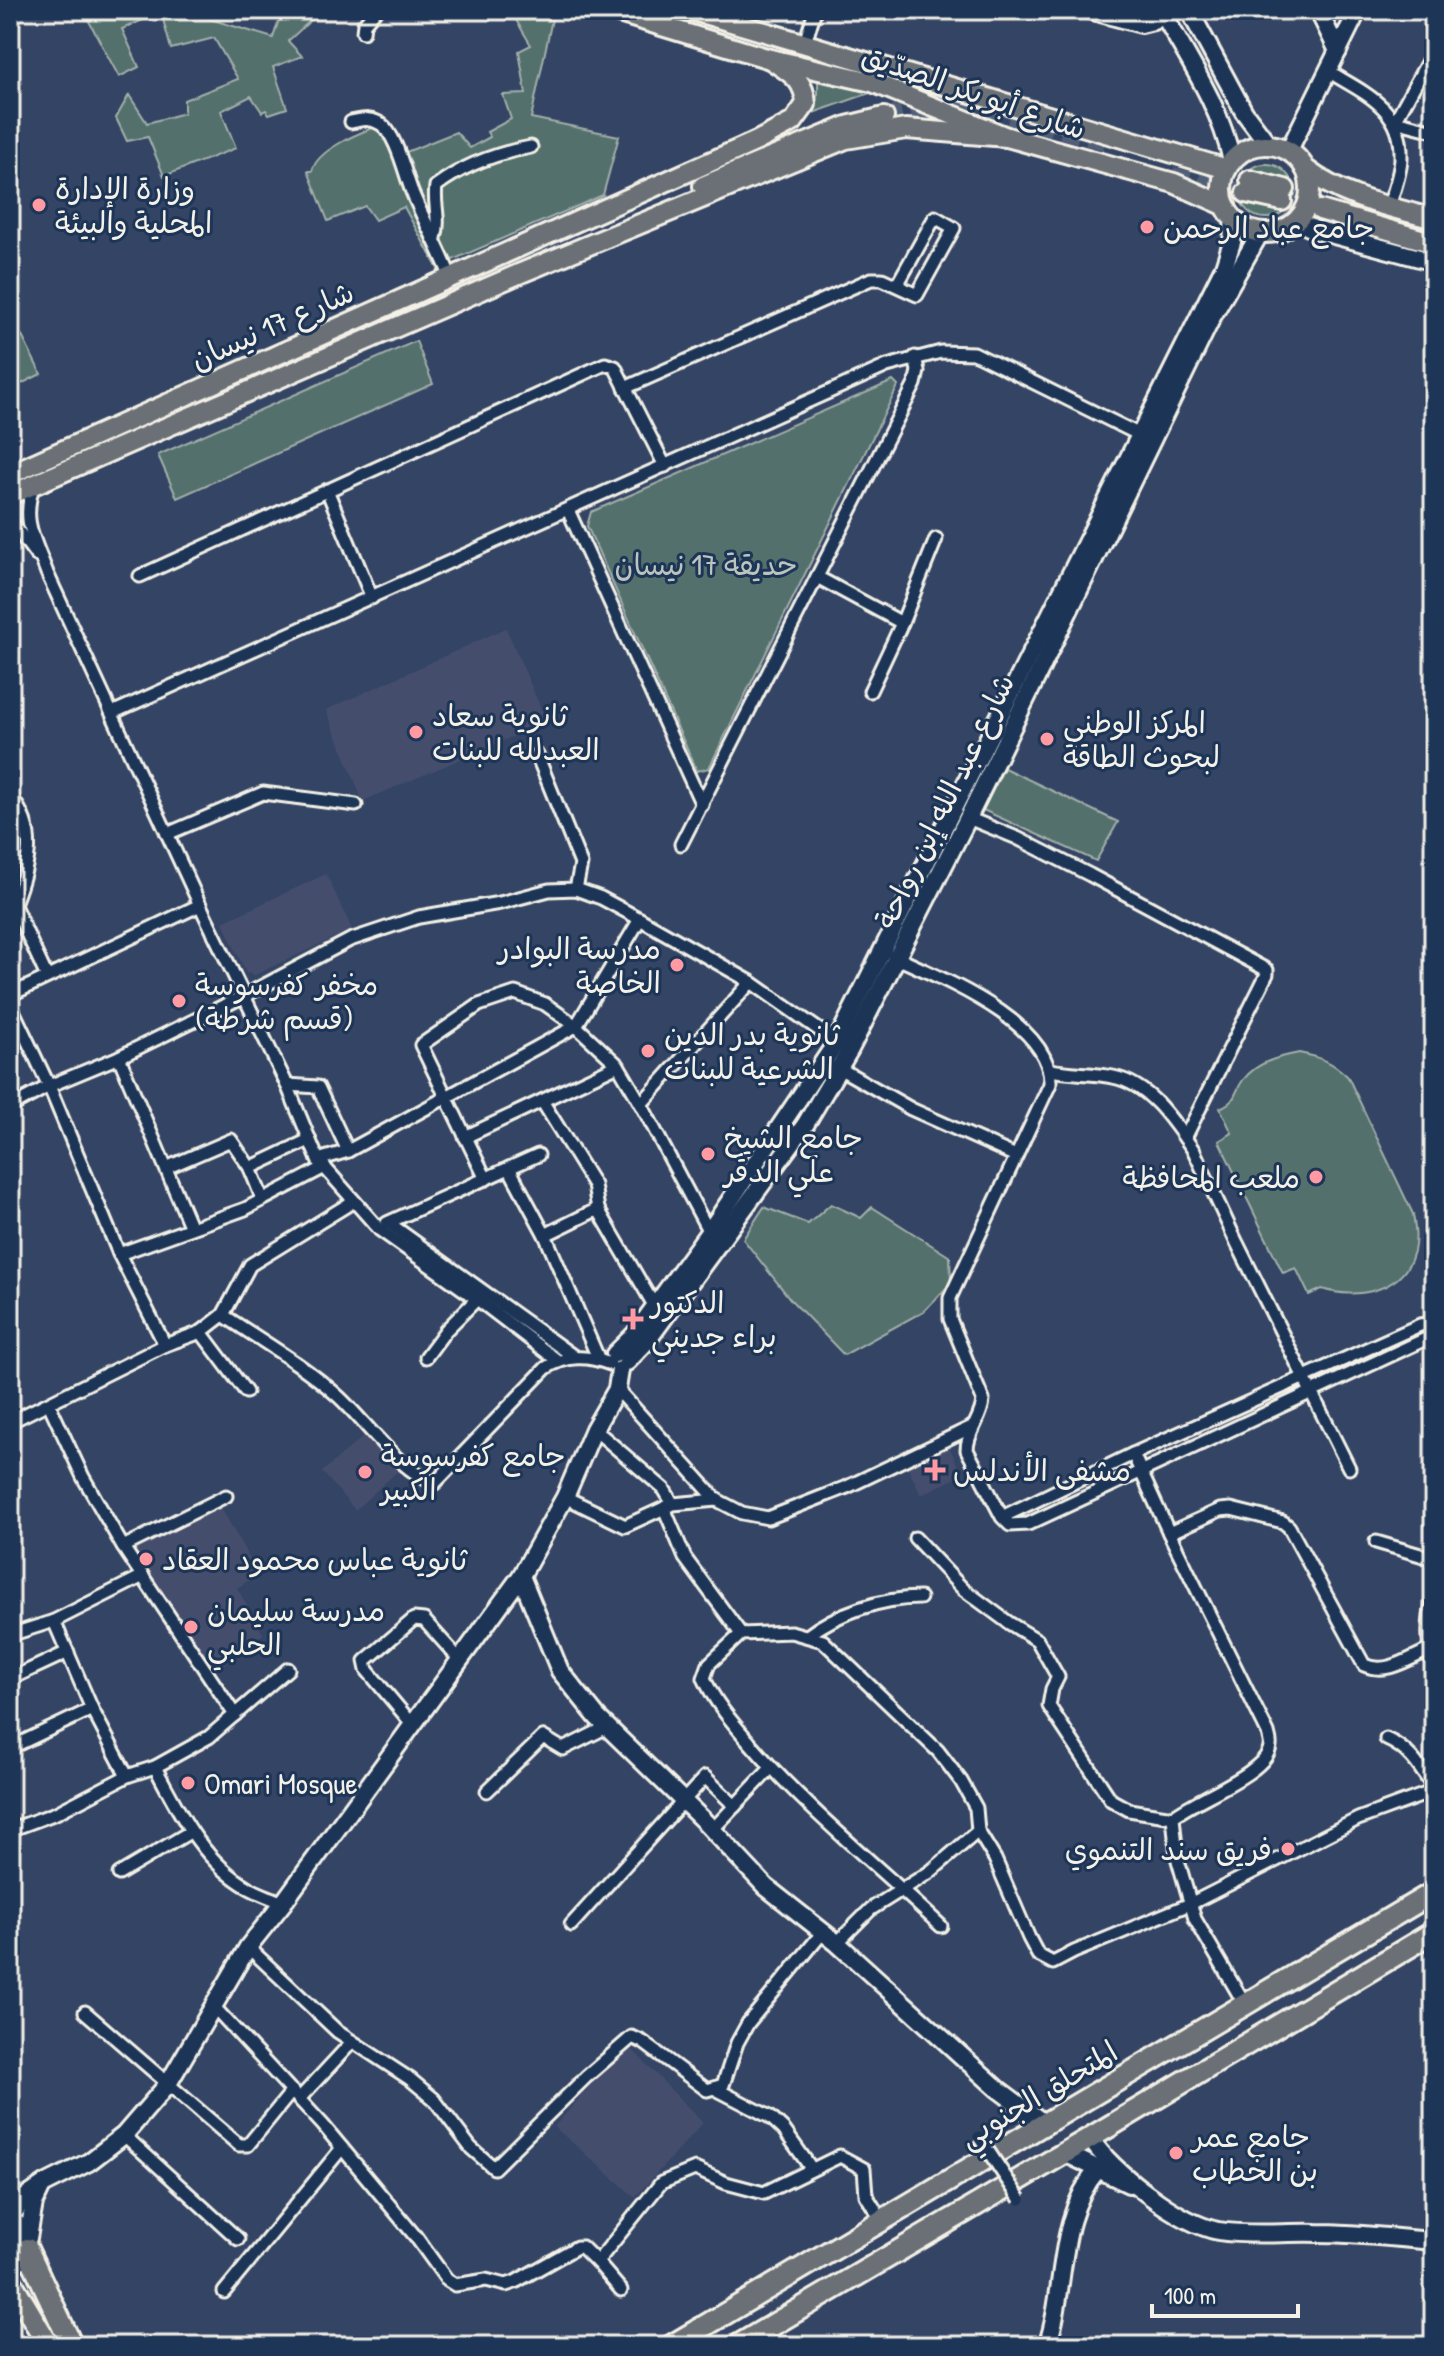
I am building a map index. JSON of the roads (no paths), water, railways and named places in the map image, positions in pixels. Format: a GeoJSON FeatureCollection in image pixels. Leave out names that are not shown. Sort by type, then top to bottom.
{"type":"FeatureCollection","features":[{"type":"Feature","properties":{"kind":"highway","name":"المتحلق الجنوبي"},"geometry":{"type":"LineString","coordinates":[[671,2346],[1434,1892]]}},
{"type":"Feature","properties":{"kind":"highway"},"geometry":{"type":"LineString","coordinates":[[737,2346],[1434,1932]]}},
{"type":"Feature","properties":{"kind":"highway"},"geometry":{"type":"LineString","coordinates":[[27,2244],[72,2346]]}},
{"type":"Feature","properties":{"kind":"highway"},"geometry":{"type":"LineString","coordinates":[[42,2283],[78,2346]]}},
{"type":"Feature","properties":{"kind":"highway"},"geometry":{"type":"LineString","coordinates":[[15,2289],[46,2346]]}},
{"type":"Feature","properties":{"kind":"main road","name":"شارع أبو بكر الصدّيق"},"geometry":{"type":"LineString","coordinates":[[609,10],[770,59],[872,82],[1007,137],[1174,183],[1230,213]]}},
{"type":"Feature","properties":{"kind":"main road"},"geometry":{"type":"LineString","coordinates":[[643,10],[875,79]]}},
{"type":"Feature","properties":{"kind":"main road","name":"شارع أبو بكر الصدّيق"},"geometry":{"type":"LineString","coordinates":[[691,10],[1230,165]]}},
{"type":"Feature","properties":{"kind":"main road"},"geometry":{"type":"LineString","coordinates":[[558,230],[793,122],[806,104],[805,88],[770,59]]}},
{"type":"Feature","properties":{"kind":"main road"},"geometry":{"type":"LineString","coordinates":[[521,273],[592,235],[764,159],[882,112],[814,125],[558,230]]}},
{"type":"Feature","properties":{"kind":"main road"},"geometry":{"type":"LineString","coordinates":[[521,273],[846,139],[906,129],[1007,137]]}},
{"type":"Feature","properties":{"kind":"main road"},"geometry":{"type":"LineString","coordinates":[[1307,170],[1309,201],[1297,221],[1274,233],[1260,233],[1242,226],[1230,213],[1223,181],[1230,165],[1255,146],[1268,144],[1289,150],[1325,184],[1434,219]]}},
{"type":"Feature","properties":{"kind":"main road"},"geometry":{"type":"LineString","coordinates":[[1248,186],[1284,195]]}},
{"type":"Feature","properties":{"kind":"main road"},"geometry":{"type":"LineString","coordinates":[[1434,231],[1321,205],[1434,243]]}},
{"type":"Feature","properties":{"kind":"main road","name":"شارع 17 نيسان"},"geometry":{"type":"LineString","coordinates":[[10,474],[558,230]]}},
{"type":"Feature","properties":{"kind":"main road","name":"شارع 17 نيسان"},"geometry":{"type":"LineString","coordinates":[[10,495],[521,273]]}},
{"type":"Feature","properties":{"kind":"main road"},"geometry":{"type":"LineString","coordinates":[[220,379],[230,398]]}},
{"type":"Feature","properties":{"kind":"street"},"geometry":{"type":"LineString","coordinates":[[363,32],[364,24],[376,10]]}},
{"type":"Feature","properties":{"kind":"street"},"geometry":{"type":"LineString","coordinates":[[805,43],[815,10]]}},
{"type":"Feature","properties":{"kind":"street"},"geometry":{"type":"LineString","coordinates":[[1089,10],[1141,24],[1153,21],[1165,11],[1227,135],[1230,165]]}},
{"type":"Feature","properties":{"kind":"street"},"geometry":{"type":"LineString","coordinates":[[1189,10],[1244,112],[1268,144]]}},
{"type":"Feature","properties":{"kind":"street"},"geometry":{"type":"LineString","coordinates":[[1318,10],[1338,51]]}},
{"type":"Feature","properties":{"kind":"street"},"geometry":{"type":"LineString","coordinates":[[1289,150],[1358,10]]}},
{"type":"Feature","properties":{"kind":"street"},"geometry":{"type":"LineString","coordinates":[[1395,121],[1433,53]]}},
{"type":"Feature","properties":{"kind":"street"},"geometry":{"type":"LineString","coordinates":[[1328,71],[1376,99],[1395,121],[1401,158],[1389,207]]}},
{"type":"Feature","properties":{"kind":"street"},"geometry":{"type":"LineString","coordinates":[[351,122],[368,118],[389,131],[451,278]]}},
{"type":"Feature","properties":{"kind":"street"},"geometry":{"type":"LineString","coordinates":[[1395,121],[1434,131]]}},
{"type":"Feature","properties":{"kind":"street"},"geometry":{"type":"LineString","coordinates":[[435,238],[439,227],[439,211],[434,197],[436,186],[450,175],[501,152],[531,147]]}},
{"type":"Feature","properties":{"kind":"street","name":"شارع عبد الله إبن رواحة"},"geometry":{"type":"LineString","coordinates":[[614,1362],[842,1047],[890,955],[1224,267],[1232,242],[1230,213]]}},
{"type":"Feature","properties":{"kind":"street"},"geometry":{"type":"LineString","coordinates":[[625,388],[871,279],[882,279],[917,295],[954,228],[935,217],[897,285]]}},
{"type":"Feature","properties":{"kind":"street"},"geometry":{"type":"LineString","coordinates":[[1297,221],[1315,230],[1434,262]]}},
{"type":"Feature","properties":{"kind":"street","name":"شارع عبد الله إبن رواحة"},"geometry":{"type":"LineString","coordinates":[[890,955],[968,818],[1212,317],[1260,233]]}},
{"type":"Feature","properties":{"kind":"street"},"geometry":{"type":"LineString","coordinates":[[112,713],[887,366],[915,357],[941,352],[974,353],[1140,435]]}},
{"type":"Feature","properties":{"kind":"street"},"geometry":{"type":"LineString","coordinates":[[681,844],[915,384],[918,371],[915,357]]}},
{"type":"Feature","properties":{"kind":"street"},"geometry":{"type":"LineString","coordinates":[[140,576],[605,364],[615,367],[665,466]]}},
{"type":"Feature","properties":{"kind":"street"},"geometry":{"type":"LineString","coordinates":[[34,484],[27,505],[27,518],[47,573],[322,1164],[380,1230],[558,1361]]}},
{"type":"Feature","properties":{"kind":"street"},"geometry":{"type":"LineString","coordinates":[[327,490],[372,598]]}},
{"type":"Feature","properties":{"kind":"street"},"geometry":{"type":"LineString","coordinates":[[568,510],[702,805]]}},
{"type":"Feature","properties":{"kind":"street"},"geometry":{"type":"LineString","coordinates":[[10,520],[47,573]]}},
{"type":"Feature","properties":{"kind":"street"},"geometry":{"type":"LineString","coordinates":[[870,691],[936,539]]}},
{"type":"Feature","properties":{"kind":"street"},"geometry":{"type":"LineString","coordinates":[[817,577],[902,623]]}},
{"type":"Feature","properties":{"kind":"street"},"geometry":{"type":"LineString","coordinates":[[537,755],[581,864],[576,889]]}},
{"type":"Feature","properties":{"kind":"street"},"geometry":{"type":"LineString","coordinates":[[167,834],[263,793],[356,805]]}},
{"type":"Feature","properties":{"kind":"street"},"geometry":{"type":"LineString","coordinates":[[10,796],[22,810],[30,841],[24,878],[12,900],[47,977]]}},
{"type":"Feature","properties":{"kind":"street"},"geometry":{"type":"LineString","coordinates":[[968,818],[1017,838],[1090,875],[1267,970],[1185,1138]]}},
{"type":"Feature","properties":{"kind":"street"},"geometry":{"type":"LineString","coordinates":[[10,1107],[244,996],[350,940],[419,917],[500,903],[549,890],[576,889],[601,898],[751,982],[842,1047]]}},
{"type":"Feature","properties":{"kind":"street"},"geometry":{"type":"LineString","coordinates":[[10,995],[200,905]]}},
{"type":"Feature","properties":{"kind":"street"},"geometry":{"type":"LineString","coordinates":[[119,1254],[245,1209],[576,1026],[640,919]]}},
{"type":"Feature","properties":{"kind":"street"},"geometry":{"type":"LineString","coordinates":[[890,955],[989,1004],[1032,1037],[1051,1070],[1050,1084],[950,1298],[950,1319],[983,1400],[983,1410],[967,1439],[967,1450],[1002,1517],[1010,1525],[1022,1526],[1428,1338],[1431,1329],[1427,1324],[1420,1325],[1133,1454],[1002,1517]]}},
{"type":"Feature","properties":{"kind":"street"},"geometry":{"type":"LineString","coordinates":[[641,1104],[751,982]]}},
{"type":"Feature","properties":{"kind":"street"},"geometry":{"type":"LineString","coordinates":[[486,1179],[421,1045],[479,1005],[515,993],[545,1004],[576,1026],[618,1065],[709,1232]]}},
{"type":"Feature","properties":{"kind":"street"},"geometry":{"type":"LineString","coordinates":[[10,1004],[49,1086],[119,1254],[165,1345]]}},
{"type":"Feature","properties":{"kind":"street","name":"شارع عبد الله إبن رواحة"},"geometry":{"type":"LineString","coordinates":[[614,1362],[647,1341],[805,1125],[839,1068],[842,1047]]}},
{"type":"Feature","properties":{"kind":"street"},"geometry":{"type":"LineString","coordinates":[[119,1057],[191,1228]]}},
{"type":"Feature","properties":{"kind":"street"},"geometry":{"type":"LineString","coordinates":[[465,1137],[618,1065]]}},
{"type":"Feature","properties":{"kind":"street"},"geometry":{"type":"LineString","coordinates":[[839,1068],[911,1109],[1016,1156]]}},
{"type":"Feature","properties":{"kind":"street"},"geometry":{"type":"LineString","coordinates":[[1051,1070],[1115,1077],[1151,1095],[1185,1138],[1349,1468]]}},
{"type":"Feature","properties":{"kind":"street"},"geometry":{"type":"LineString","coordinates":[[287,1085],[318,1087],[348,1151]]}},
{"type":"Feature","properties":{"kind":"street"},"geometry":{"type":"LineString","coordinates":[[542,1101],[594,1185],[598,1209],[655,1307]]}},
{"type":"Feature","properties":{"kind":"street"},"geometry":{"type":"LineString","coordinates":[[166,1168],[231,1140],[250,1168],[262,1198]]}},
{"type":"Feature","properties":{"kind":"street"},"geometry":{"type":"LineString","coordinates":[[250,1168],[309,1140]]}},
{"type":"Feature","properties":{"kind":"street"},"geometry":{"type":"LineString","coordinates":[[390,1224],[538,1155]]}},
{"type":"Feature","properties":{"kind":"street"},"geometry":{"type":"LineString","coordinates":[[509,1168],[614,1362],[617,1389],[717,1500],[742,1513],[768,1518],[847,1487],[972,1427]]}},
{"type":"Feature","properties":{"kind":"street"},"geometry":{"type":"LineString","coordinates":[[10,1422],[165,1345],[201,1332],[223,1315],[250,1265],[354,1201]]}},
{"type":"Feature","properties":{"kind":"street"},"geometry":{"type":"LineString","coordinates":[[545,1235],[598,1209]]}},
{"type":"Feature","properties":{"kind":"street"},"geometry":{"type":"LineString","coordinates":[[372,1221],[390,1224],[573,1356]]}},
{"type":"Feature","properties":{"kind":"street"},"geometry":{"type":"LineString","coordinates":[[426,1357],[446,1330],[477,1299]]}},
{"type":"Feature","properties":{"kind":"street"},"geometry":{"type":"LineString","coordinates":[[223,1315],[338,1396],[406,1465],[435,1483],[546,1368],[573,1356],[614,1362]]}},
{"type":"Feature","properties":{"kind":"street"},"geometry":{"type":"LineString","coordinates":[[201,1332],[246,1392]]}},
{"type":"Feature","properties":{"kind":"street"},"geometry":{"type":"LineString","coordinates":[[27,2244],[21,2226],[10,2218],[26,2197],[89,2162],[124,2135],[168,2084],[248,1947],[521,1576],[565,1497],[594,1429],[617,1389]]}},
{"type":"Feature","properties":{"kind":"street"},"geometry":{"type":"LineString","coordinates":[[49,1404],[83,1477],[123,1547],[235,1715]]}},
{"type":"Feature","properties":{"kind":"street"},"geometry":{"type":"LineString","coordinates":[[594,1429],[664,1489],[685,1558],[741,1634]]}},
{"type":"Feature","properties":{"kind":"street"},"geometry":{"type":"LineString","coordinates":[[1133,1454],[1268,1733],[1271,1748],[1248,1775],[1186,1805],[1173,1817]]}},
{"type":"Feature","properties":{"kind":"street"},"geometry":{"type":"LineString","coordinates":[[123,1547],[226,1496]]}},
{"type":"Feature","properties":{"kind":"street"},"geometry":{"type":"LineString","coordinates":[[565,1497],[625,1526],[669,1506],[717,1500]]}},
{"type":"Feature","properties":{"kind":"street"},"geometry":{"type":"LineString","coordinates":[[1169,1533],[1220,1510],[1231,1509],[1283,1522],[1292,1533],[1364,1665],[1381,1670],[1429,1650]]}},
{"type":"Feature","properties":{"kind":"street"},"geometry":{"type":"LineString","coordinates":[[915,1538],[963,1589],[1037,1640],[1058,1677],[1049,1706],[1111,1800],[1129,1810],[1173,1817]]}},
{"type":"Feature","properties":{"kind":"street"},"geometry":{"type":"LineString","coordinates":[[1376,1542],[1434,1559]]}},
{"type":"Feature","properties":{"kind":"street"},"geometry":{"type":"LineString","coordinates":[[10,1635],[54,1621],[143,1576]]}},
{"type":"Feature","properties":{"kind":"street"},"geometry":{"type":"LineString","coordinates":[[521,1576],[560,1671],[607,1727],[683,1800],[766,1887],[837,1943],[998,2089],[1046,2125]]}},
{"type":"Feature","properties":{"kind":"street"},"geometry":{"type":"LineString","coordinates":[[807,1636],[827,1621],[900,1598],[920,1598]]}},
{"type":"Feature","properties":{"kind":"street"},"geometry":{"type":"LineString","coordinates":[[1434,1598],[1428,1625],[1429,1650],[1434,1667]]}},
{"type":"Feature","properties":{"kind":"street"},"geometry":{"type":"LineString","coordinates":[[413,1725],[367,1670],[365,1661],[419,1617],[460,1660]]}},
{"type":"Feature","properties":{"kind":"street"},"geometry":{"type":"LineString","coordinates":[[54,1621],[92,1709],[127,1776]]}},
{"type":"Feature","properties":{"kind":"street"},"geometry":{"type":"LineString","coordinates":[[941,1926],[771,1768],[712,1698],[704,1678],[709,1664],[741,1634],[791,1632],[823,1641],[938,1751],[961,1781],[976,1808],[978,1831],[995,1859],[1033,1947],[1038,1955],[1053,1963],[1190,1904],[1346,1824],[1434,1790],[1408,1753],[1386,1739]]}},
{"type":"Feature","properties":{"kind":"street"},"geometry":{"type":"LineString","coordinates":[[10,1679],[68,1652]]}},
{"type":"Feature","properties":{"kind":"street"},"geometry":{"type":"LineString","coordinates":[[10,1830],[56,1813],[127,1776],[155,1767],[209,1737],[288,1669]]}},
{"type":"Feature","properties":{"kind":"street"},"geometry":{"type":"LineString","coordinates":[[10,1748],[92,1709]]}},
{"type":"Feature","properties":{"kind":"street"},"geometry":{"type":"LineString","coordinates":[[487,1791],[543,1737],[563,1749],[607,1727]]}},
{"type":"Feature","properties":{"kind":"street"},"geometry":{"type":"LineString","coordinates":[[155,1767],[190,1832],[222,1868],[283,1903]]}},
{"type":"Feature","properties":{"kind":"street"},"geometry":{"type":"LineString","coordinates":[[712,1830],[771,1768]]}},
{"type":"Feature","properties":{"kind":"street"},"geometry":{"type":"LineString","coordinates":[[571,1925],[705,1777],[735,1806]]}},
{"type":"Feature","properties":{"kind":"street"},"geometry":{"type":"LineString","coordinates":[[1173,1817],[1177,1857],[1195,1919],[1245,2005]]}},
{"type":"Feature","properties":{"kind":"street"},"geometry":{"type":"LineString","coordinates":[[837,1943],[871,1909],[930,1872],[978,1831]]}},
{"type":"Feature","properties":{"kind":"street"},"geometry":{"type":"LineString","coordinates":[[119,1874],[190,1832]]}},
{"type":"Feature","properties":{"kind":"street"},"geometry":{"type":"LineString","coordinates":[[248,1947],[352,2042],[410,2079],[434,2099],[471,2148],[494,2168],[586,2077],[632,2037],[707,2090],[723,2085],[737,2043],[748,2023],[823,1932]]}},
{"type":"Feature","properties":{"kind":"street"},"geometry":{"type":"LineString","coordinates":[[214,2007],[342,2148],[447,2280],[455,2285],[486,2280],[506,2285],[582,2247],[621,2290]]}},
{"type":"Feature","properties":{"kind":"street"},"geometry":{"type":"LineString","coordinates":[[85,2012],[243,2146],[248,2145],[295,2095],[352,2042]]}},
{"type":"Feature","properties":{"kind":"street"},"geometry":{"type":"LineString","coordinates":[[714,2088],[770,2117],[784,2130],[811,2168]]}},
{"type":"Feature","properties":{"kind":"street"},"geometry":{"type":"LineString","coordinates":[[124,2135],[238,2239]]}},
{"type":"Feature","properties":{"kind":"street"},"geometry":{"type":"LineString","coordinates":[[979,2137],[1020,2199]]}},
{"type":"Feature","properties":{"kind":"street"},"geometry":{"type":"LineString","coordinates":[[1090,2138],[1138,2186],[1180,2216],[1218,2231],[1346,2233],[1434,2241]]}},
{"type":"Feature","properties":{"kind":"street"},"geometry":{"type":"LineString","coordinates":[[224,2292],[342,2148]]}},
{"type":"Feature","properties":{"kind":"street"},"geometry":{"type":"LineString","coordinates":[[1065,2153],[1138,2186]]}},
{"type":"Feature","properties":{"kind":"street"},"geometry":{"type":"LineString","coordinates":[[597,2262],[661,2183],[695,2169],[726,2183],[764,2193],[840,2156],[864,2169],[866,2195],[882,2221]]}},
{"type":"Feature","properties":{"kind":"street"},"geometry":{"type":"LineString","coordinates":[[1047,2346],[1074,2209],[1085,2186],[1098,2169]]}},
{"type":"Feature","properties":{"kind":"street"},"geometry":{"type":"LineString","coordinates":[[10,2266],[21,2260],[37,2193],[45,2184]]}},
{"type":"Feature","properties":{"kind":"waterway"},"geometry":{"type":"LineString","coordinates":[[1033,2346],[1042,2335]]}},
{"type":"Feature","properties":{"kind":"tunnel"},"geometry":{"type":"LineString","coordinates":[[905,88],[1108,142]]}},
{"type":"Feature","properties":{"kind":"tunnel"},"geometry":{"type":"LineString","coordinates":[[884,117],[926,109],[940,110]]}},
{"type":"Feature","properties":{"kind":"tunnel"},"geometry":{"type":"LineString","coordinates":[[1172,176],[1246,193]]}},
{"type":"Feature","properties":{"kind":"tunnel"},"geometry":{"type":"LineString","coordinates":[[1282,201],[1320,210]]}},
{"type":"Feature","properties":{"kind":"place","name":"وزارة الإدارة المحلية والبيئة"},"geometry":{"type":"Point","coordinates":[39,205]}},
{"type":"Feature","properties":{"kind":"place","name":"جامع عباد الرحمن"},"geometry":{"type":"Point","coordinates":[1147,227]}},
{"type":"Feature","properties":{"kind":"place","name":"ثانوية سعاد العبدلله للبنات"},"geometry":{"type":"Point","coordinates":[416,732]}},
{"type":"Feature","properties":{"kind":"place","name":"المركز الوطني لبحوث الطاقة"},"geometry":{"type":"Point","coordinates":[1047,739]}},
{"type":"Feature","properties":{"kind":"place","name":"مدرسة البوادر الخاصة"},"geometry":{"type":"Point","coordinates":[677,965]}},
{"type":"Feature","properties":{"kind":"place","name":"مخفر كفرسوسة (قسم شرطة)"},"geometry":{"type":"Point","coordinates":[179,1001]}},
{"type":"Feature","properties":{"kind":"place","name":"ثانوية بدر الدين الشرعية للبنات"},"geometry":{"type":"Point","coordinates":[648,1051]}},
{"type":"Feature","properties":{"kind":"place","name":"جامع الشيخ علي الدقر"},"geometry":{"type":"Point","coordinates":[708,1154]}},
{"type":"Feature","properties":{"kind":"place","name":"ملعب المحافظة"},"geometry":{"type":"Point","coordinates":[1316,1177]}},
{"type":"Feature","properties":{"kind":"place","name":"الدكتور براء جديني"},"geometry":{"type":"Point","coordinates":[633,1319]}},
{"type":"Feature","properties":{"kind":"place","name":"مشفى الأندلس"},"geometry":{"type":"Point","coordinates":[935,1470]}},
{"type":"Feature","properties":{"kind":"place","name":"جامع كفرسوسة الكبير"},"geometry":{"type":"Point","coordinates":[365,1472]}},
{"type":"Feature","properties":{"kind":"place","name":"ثانوية عباس محمود العقاد"},"geometry":{"type":"Point","coordinates":[146,1559]}},
{"type":"Feature","properties":{"kind":"place","name":"مدرسة سليمان الحلبي"},"geometry":{"type":"Point","coordinates":[191,1627]}},
{"type":"Feature","properties":{"kind":"place","name":"Omari Mosque"},"geometry":{"type":"Point","coordinates":[188,1783]}},
{"type":"Feature","properties":{"kind":"place","name":"فريق سند التنموي"},"geometry":{"type":"Point","coordinates":[1288,1849]}},
{"type":"Feature","properties":{"kind":"place","name":"جامع عمر بن الخطاب"},"geometry":{"type":"Point","coordinates":[1176,2153]}},
{"type":"Feature","properties":{"kind":"park label","name":"حديقة 17 نيسان"},"geometry":{"type":"Point","coordinates":[706,564]}}]}
